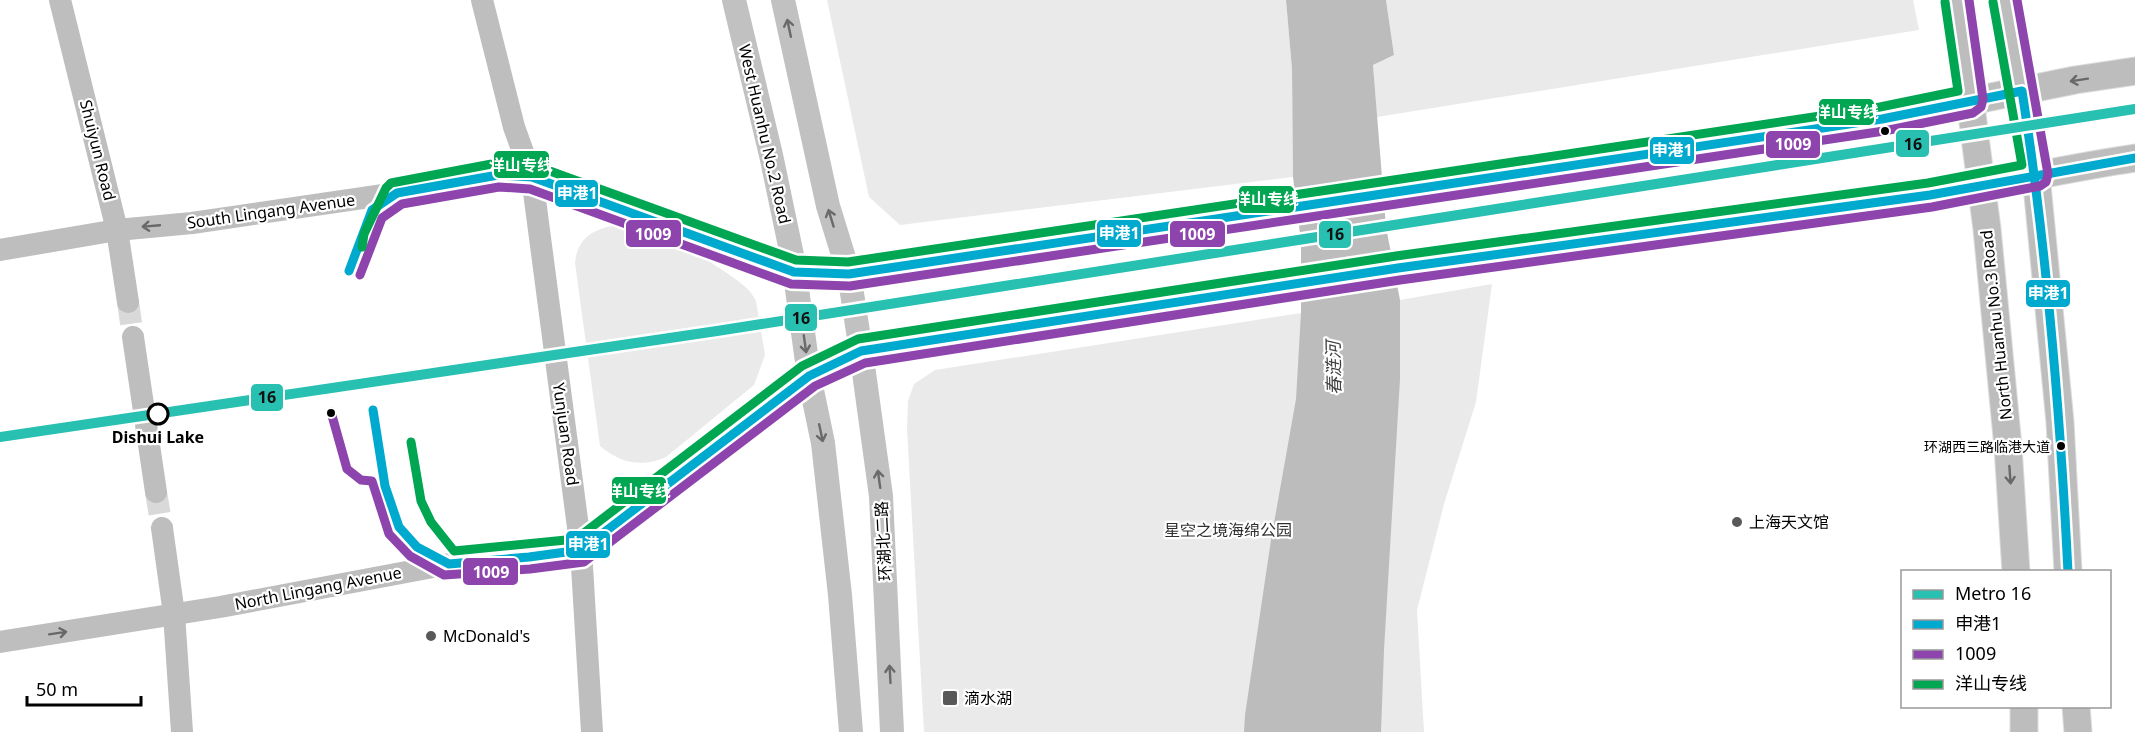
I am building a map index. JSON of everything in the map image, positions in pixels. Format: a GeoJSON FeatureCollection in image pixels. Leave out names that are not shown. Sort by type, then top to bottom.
{"type":"FeatureCollection","features":[{"type":"Feature","properties":{"kind":"main road","name":"West Huanhu No.2 Road"},"geometry":{"type":"LineString","coordinates":[[734,0],[771,155],[794,272],[809,376]]}},
{"type":"Feature","properties":{"kind":"main road"},"geometry":{"type":"LineString","coordinates":[[783,0],[828,206],[849,274],[861,351],[1398,268],[1982,186],[2086,165],[2135,158]]}},
{"type":"Feature","properties":{"kind":"main road","name":"North Huanhu No.3 Road"},"geometry":{"type":"LineString","coordinates":[[1957,0],[1982,186],[2008,447],[2016,570]]}},
{"type":"Feature","properties":{"kind":"main road"},"geometry":{"type":"LineString","coordinates":[[2005,0],[2036,175],[2060,422],[2068,570]]}},
{"type":"Feature","properties":{"kind":"main road"},"geometry":{"type":"LineString","coordinates":[[849,274],[1882,119],[2135,71]]}},
{"type":"Feature","properties":{"kind":"main road","name":"环湖北二路"},"geometry":{"type":"LineString","coordinates":[[861,351],[881,496],[892,732]]}},
{"type":"Feature","properties":{"kind":"main road"},"geometry":{"type":"LineString","coordinates":[[809,376],[823,443],[840,595],[851,732]]}},
{"type":"Feature","properties":{"kind":"main road"},"geometry":{"type":"LineString","coordinates":[[2024,708],[2024,732]]}},
{"type":"Feature","properties":{"kind":"main road"},"geometry":{"type":"LineString","coordinates":[[2076,708],[2078,732]]}},
{"type":"Feature","properties":{"kind":"street","name":"Shuiyun Road"},"geometry":{"type":"LineString","coordinates":[[60,0],[117,230],[128,302]]}},
{"type":"Feature","properties":{"kind":"street","name":"Yunjuan Road"},"geometry":{"type":"LineString","coordinates":[[482,0],[514,127],[532,177],[581,550],[592,732]]}},
{"type":"Feature","properties":{"kind":"street","name":"South Lingang Avenue"},"geometry":{"type":"LineString","coordinates":[[0,250],[117,230],[192,223],[397,193],[498,175],[532,177],[794,272],[849,274]]}},
{"type":"Feature","properties":{"kind":"street"},"geometry":{"type":"LineString","coordinates":[[134,337],[156,492]]}},
{"type":"Feature","properties":{"kind":"street","name":"North Lingang Avenue"},"geometry":{"type":"LineString","coordinates":[[0,642],[174,614],[449,564],[529,558],[581,550],[809,376],[861,351]]}},
{"type":"Feature","properties":{"kind":"street"},"geometry":{"type":"LineString","coordinates":[[162,528],[174,614],[182,732]]}},
{"type":"Feature","properties":{"kind":"green space"},"geometry":{"type":"Polygon","coordinates":[[[827,0],[1286,0],[1292,69],[1293,177],[900,225],[869,197],[827,0]]]}},
{"type":"Feature","properties":{"kind":"green space"},"geometry":{"type":"Polygon","coordinates":[[[1386,0],[1913,0],[1919,30],[1377,117],[1373,65],[1394,55],[1386,0]]]}},
{"type":"Feature","properties":{"kind":"green space"},"geometry":{"type":"Polygon","coordinates":[[[612,226],[643,232],[686,249],[714,264],[743,285],[756,301],[765,355],[754,385],[666,457],[648,462],[623,460],[600,446],[575,263],[576,255],[586,237],[612,226]]]}},
{"type":"Feature","properties":{"kind":"green space","name":"星空之境海绵公园"},"geometry":{"type":"Polygon","coordinates":[[[1492,284],[1476,402],[1444,504],[1417,610],[1424,732],[924,732],[907,429],[908,401],[914,384],[935,370],[1492,284]]]}},
{"type":"Feature","properties":{"kind":"water","name":"春涟河"},"geometry":{"type":"Polygon","coordinates":[[[1286,0],[1386,0],[1394,55],[1373,65],[1386,227],[1400,300],[1400,379],[1381,732],[1244,732],[1271,540],[1296,399],[1301,313],[1301,242],[1293,177],[1292,69],[1286,0]]]}},
{"type":"Feature","properties":{"kind":"tunnel"},"geometry":{"type":"LineString","coordinates":[[128,302],[133,337]]}},
{"type":"Feature","properties":{"kind":"tunnel"},"geometry":{"type":"LineString","coordinates":[[156,492],[162,528]]}},
{"type":"Feature","properties":{"kind":"metro line","name":"16"},"geometry":{"type":"LineString","coordinates":[[0,437],[717,331],[2135,109]]}},
{"type":"Feature","properties":{"kind":"transit line","name":"1009"},"geometry":{"type":"LineString","coordinates":[[360,275],[382,218],[402,204],[499,187],[530,189],[791,284],[850,286],[1884,131],[1973,113],[1981,107],[1983,99],[1969,0]]}},
{"type":"Feature","properties":{"kind":"transit line","name":"1009"},"geometry":{"type":"LineString","coordinates":[[331,412],[347,469],[361,480],[372,481],[389,534],[410,556],[444,575],[530,569],[584,562],[815,386],[865,363],[1400,280],[1932,207],[2040,186],[2046,182],[2048,174],[2017,0]]}},
{"type":"Feature","properties":{"kind":"transit line","name":"洋山专线"},"geometry":{"type":"LineString","coordinates":[[362,247],[364,234],[386,188],[391,183],[497,163],[536,166],[796,260],[848,262],[1880,107],[1958,91],[1945,2]]}},
{"type":"Feature","properties":{"kind":"transit line","name":"洋山专线"},"geometry":{"type":"LineString","coordinates":[[411,442],[421,501],[431,522],[454,551],[576,539],[802,366],[858,339],[1396,256],[1928,183],[2022,165],[1993,2]]}},
{"type":"Feature","properties":{"kind":"transit line","name":"申港1"},"geometry":{"type":"LineString","coordinates":[[349,271],[372,210],[397,193],[498,175],[532,177],[794,272],[849,274],[1882,119],[2022,91],[2039,210],[2051,330],[2068,570]]}},
{"type":"Feature","properties":{"kind":"transit line","name":"申港1"},"geometry":{"type":"LineString","coordinates":[[373,410],[385,486],[399,527],[417,547],[449,564],[581,550],[809,376],[861,351],[1398,268],[1930,195],[2135,158]]}},
{"type":"Feature","properties":{"kind":"place","name":"Dishui Lake"},"geometry":{"type":"Point","coordinates":[158,414]}},
{"type":"Feature","properties":{"kind":"place","name":"环湖西三路临港大道"},"geometry":{"type":"Point","coordinates":[2061,446]}},
{"type":"Feature","properties":{"kind":"place","name":"上海天文馆"},"geometry":{"type":"Point","coordinates":[1737,522]}},
{"type":"Feature","properties":{"kind":"place","name":"McDonald's"},"geometry":{"type":"Point","coordinates":[431,636]}},
{"type":"Feature","properties":{"kind":"place","name":"滴水湖"},"geometry":{"type":"Point","coordinates":[950,698]}}]}
